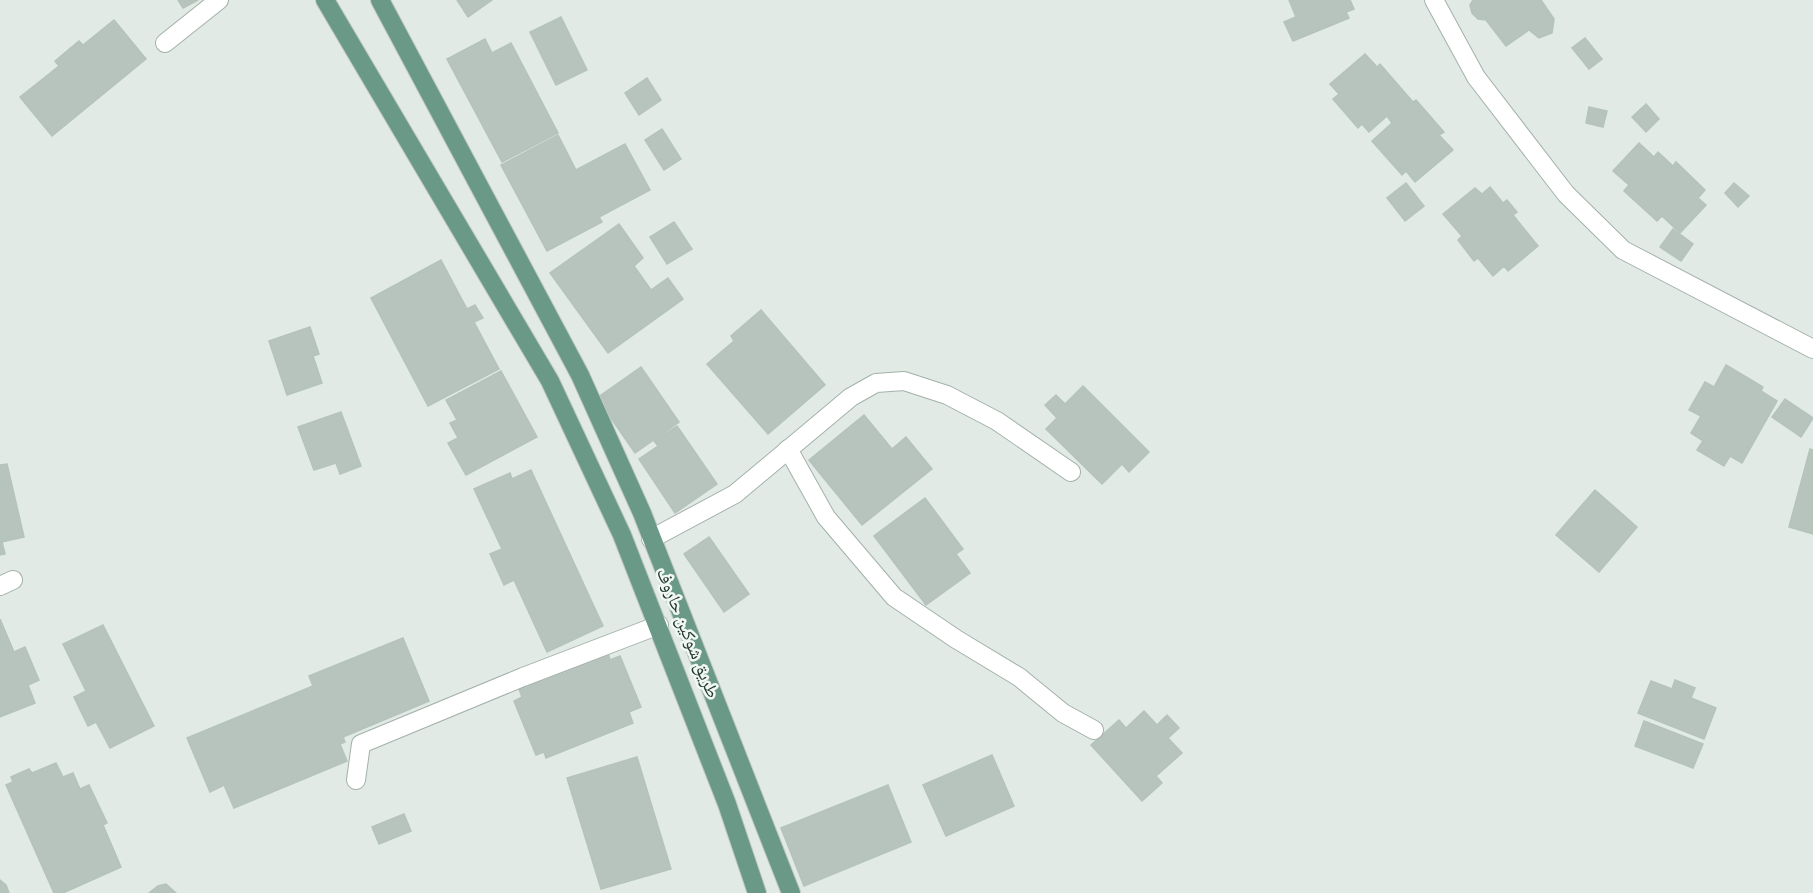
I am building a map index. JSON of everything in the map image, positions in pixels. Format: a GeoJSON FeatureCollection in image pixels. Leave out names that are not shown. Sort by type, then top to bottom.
{"type":"FeatureCollection","features":[{"type":"Feature","properties":{"kind":"main road","name":"طريق شوكين حاروف"},"geometry":{"type":"LineString","coordinates":[[326,0],[550,381],[622,535],[659,625],[727,804],[757,893]]}},
{"type":"Feature","properties":{"kind":"main road","name":"طريق شوكين حاروف"},"geometry":{"type":"LineString","coordinates":[[380,0],[580,375],[642,513],[791,893]]}},
{"type":"Feature","properties":{"kind":"street"},"geometry":{"type":"LineString","coordinates":[[165,43],[219,0]]}},
{"type":"Feature","properties":{"kind":"street"},"geometry":{"type":"LineString","coordinates":[[1434,0],[1476,77],[1566,194],[1623,250],[1813,349]]}},
{"type":"Feature","properties":{"kind":"street"},"geometry":{"type":"LineString","coordinates":[[651,539],[735,494],[851,397],[876,383],[904,381],[946,395],[996,421],[1071,472]]}},
{"type":"Feature","properties":{"kind":"street"},"geometry":{"type":"LineString","coordinates":[[788,449],[826,517],[894,597],[956,639],[1019,677],[1063,713],[1094,730]]}},
{"type":"Feature","properties":{"kind":"street"},"geometry":{"type":"LineString","coordinates":[[356,780],[361,744],[523,677],[659,625]]}},
{"type":"Feature","properties":{"kind":"building"},"geometry":{"type":"Polygon","coordinates":[[[178,0],[198,0],[183,8],[178,0]]]}},
{"type":"Feature","properties":{"kind":"building"},"geometry":{"type":"Polygon","coordinates":[[[457,0],[492,0],[468,17],[457,0]]]}},
{"type":"Feature","properties":{"kind":"building"},"geometry":{"type":"Polygon","coordinates":[[[1289,0],[1350,0],[1354,9],[1346,12],[1349,18],[1293,41],[1284,22],[1296,17],[1289,0]]]}},
{"type":"Feature","properties":{"kind":"building"},"geometry":{"type":"Polygon","coordinates":[[[1473,0],[1541,0],[1554,19],[1552,33],[1539,38],[1529,30],[1506,46],[1486,20],[1478,19],[1472,13],[1470,5],[1473,0]]]}},
{"type":"Feature","properties":{"kind":"building"},"geometry":{"type":"Polygon","coordinates":[[[561,17],[587,70],[556,85],[530,32],[561,17]]]}},
{"type":"Feature","properties":{"kind":"building"},"geometry":{"type":"Polygon","coordinates":[[[114,20],[146,59],[52,136],[20,97],[59,66],[55,61],[79,41],[83,45],[114,20]]]}},
{"type":"Feature","properties":{"kind":"building"},"geometry":{"type":"Polygon","coordinates":[[[1585,38],[1602,59],[1589,69],[1572,48],[1585,38]]]}},
{"type":"Feature","properties":{"kind":"building"},"geometry":{"type":"Polygon","coordinates":[[[485,39],[492,53],[511,43],[558,133],[502,162],[447,59],[485,39]]]}},
{"type":"Feature","properties":{"kind":"building"},"geometry":{"type":"Polygon","coordinates":[[[1365,54],[1377,67],[1380,64],[1413,102],[1416,100],[1444,132],[1439,135],[1453,150],[1415,182],[1406,171],[1402,175],[1372,141],[1392,123],[1387,116],[1369,132],[1362,124],[1358,128],[1333,99],[1339,94],[1330,84],[1365,54]]]}},
{"type":"Feature","properties":{"kind":"building"},"geometry":{"type":"Polygon","coordinates":[[[647,78],[661,100],[639,115],[625,93],[647,78]]]}},
{"type":"Feature","properties":{"kind":"building"},"geometry":{"type":"Polygon","coordinates":[[[1646,104],[1659,119],[1646,132],[1632,117],[1646,104]]]}},
{"type":"Feature","properties":{"kind":"building"},"geometry":{"type":"Polygon","coordinates":[[[1589,107],[1607,111],[1603,127],[1586,123],[1589,107]]]}},
{"type":"Feature","properties":{"kind":"building"},"geometry":{"type":"Polygon","coordinates":[[[662,129],[681,159],[664,170],[645,140],[662,129]]]}},
{"type":"Feature","properties":{"kind":"building"},"geometry":{"type":"Polygon","coordinates":[[[558,135],[576,170],[625,144],[650,190],[599,217],[602,222],[547,251],[501,165],[558,135]]]}},
{"type":"Feature","properties":{"kind":"building"},"geometry":{"type":"Polygon","coordinates":[[[1639,143],[1654,157],[1658,152],[1673,166],[1676,162],[1705,190],[1698,198],[1706,205],[1680,233],[1662,216],[1657,221],[1624,191],[1629,185],[1613,171],[1639,143]]]}},
{"type":"Feature","properties":{"kind":"building"},"geometry":{"type":"Polygon","coordinates":[[[1406,183],[1424,206],[1405,221],[1387,198],[1406,183]]]}},
{"type":"Feature","properties":{"kind":"building"},"geometry":{"type":"Polygon","coordinates":[[[1734,183],[1749,196],[1738,207],[1725,193],[1734,183]]]}},
{"type":"Feature","properties":{"kind":"building"},"geometry":{"type":"Polygon","coordinates":[[[1490,187],[1503,203],[1507,200],[1517,212],[1513,215],[1538,246],[1508,271],[1504,266],[1493,276],[1478,258],[1474,261],[1458,240],[1462,236],[1443,214],[1475,188],[1482,194],[1490,187]]]}},
{"type":"Feature","properties":{"kind":"building"},"geometry":{"type":"Polygon","coordinates":[[[674,222],[692,249],[667,264],[650,237],[674,222]]]}},
{"type":"Feature","properties":{"kind":"building"},"geometry":{"type":"Polygon","coordinates":[[[619,224],[643,258],[634,266],[651,290],[668,278],[683,299],[608,353],[550,273],[619,224]]]}},
{"type":"Feature","properties":{"kind":"building"},"geometry":{"type":"Polygon","coordinates":[[[1673,229],[1693,244],[1681,261],[1660,247],[1673,229]]]}},
{"type":"Feature","properties":{"kind":"building"},"geometry":{"type":"Polygon","coordinates":[[[441,260],[467,309],[475,305],[483,318],[474,322],[499,369],[428,406],[371,298],[441,260]]]}},
{"type":"Feature","properties":{"kind":"building"},"geometry":{"type":"Polygon","coordinates":[[[761,310],[825,385],[768,434],[707,364],[734,341],[731,336],[761,310]]]}},
{"type":"Feature","properties":{"kind":"building"},"geometry":{"type":"Polygon","coordinates":[[[310,327],[319,354],[313,356],[322,383],[287,395],[269,341],[310,327]]]}},
{"type":"Feature","properties":{"kind":"building"},"geometry":{"type":"Polygon","coordinates":[[[1726,365],[1763,387],[1761,391],[1777,401],[1742,463],[1730,456],[1724,466],[1697,450],[1703,441],[1691,433],[1701,416],[1689,410],[1705,382],[1714,387],[1726,365]]]}},
{"type":"Feature","properties":{"kind":"building"},"geometry":{"type":"Polygon","coordinates":[[[641,367],[679,422],[635,453],[597,398],[641,367]]]}},
{"type":"Feature","properties":{"kind":"building"},"geometry":{"type":"Polygon","coordinates":[[[501,371],[537,437],[466,475],[448,443],[458,438],[450,423],[457,420],[446,400],[501,371]]]}},
{"type":"Feature","properties":{"kind":"building"},"geometry":{"type":"Polygon","coordinates":[[[1083,386],[1149,452],[1129,472],[1122,464],[1102,484],[1046,429],[1057,418],[1045,405],[1056,395],[1065,404],[1083,386]]]}},
{"type":"Feature","properties":{"kind":"building"},"geometry":{"type":"Polygon","coordinates":[[[1785,399],[1813,418],[1801,437],[1772,417],[1785,399]]]}},
{"type":"Feature","properties":{"kind":"building"},"geometry":{"type":"Polygon","coordinates":[[[341,412],[361,466],[340,474],[336,463],[314,470],[298,427],[341,412]]]}},
{"type":"Feature","properties":{"kind":"building"},"geometry":{"type":"Polygon","coordinates":[[[864,415],[892,449],[906,437],[932,469],[862,525],[809,460],[864,415]]]}},
{"type":"Feature","properties":{"kind":"building"},"geometry":{"type":"Polygon","coordinates":[[[677,426],[717,484],[675,513],[639,459],[658,446],[654,441],[677,426]]]}},
{"type":"Feature","properties":{"kind":"building"},"geometry":{"type":"Polygon","coordinates":[[[1810,449],[1813,450],[1813,534],[1789,527],[1810,449]]]}},
{"type":"Feature","properties":{"kind":"building"},"geometry":{"type":"Polygon","coordinates":[[[7,464],[24,537],[2,542],[5,554],[0,555],[0,465],[7,464]]]}},
{"type":"Feature","properties":{"kind":"building"},"geometry":{"type":"Polygon","coordinates":[[[531,470],[603,626],[547,652],[514,580],[504,585],[490,554],[502,549],[474,489],[510,473],[512,479],[531,470]]]}},
{"type":"Feature","properties":{"kind":"building"},"geometry":{"type":"Polygon","coordinates":[[[1595,490],[1637,527],[1599,572],[1556,535],[1595,490]]]}},
{"type":"Feature","properties":{"kind":"building"},"geometry":{"type":"Polygon","coordinates":[[[925,498],[963,549],[956,554],[970,573],[926,605],[874,536],[925,498]]]}},
{"type":"Feature","properties":{"kind":"building"},"geometry":{"type":"Polygon","coordinates":[[[709,537],[749,594],[724,612],[684,554],[709,537]]]}},
{"type":"Feature","properties":{"kind":"building"},"geometry":{"type":"Polygon","coordinates":[[[0,619],[14,652],[25,647],[39,680],[28,685],[35,703],[0,717],[0,619]]]}},
{"type":"Feature","properties":{"kind":"building"},"geometry":{"type":"Polygon","coordinates":[[[103,625],[154,726],[110,748],[96,722],[88,726],[74,697],[86,691],[63,644],[103,625]]]}},
{"type":"Feature","properties":{"kind":"building"},"geometry":{"type":"Polygon","coordinates":[[[403,638],[429,701],[343,737],[345,742],[340,744],[347,761],[234,808],[224,785],[210,792],[187,738],[313,686],[309,676],[403,638]]]}},
{"type":"Feature","properties":{"kind":"building"},"geometry":{"type":"Polygon","coordinates":[[[608,653],[610,660],[620,656],[641,707],[629,712],[633,723],[546,758],[544,752],[536,755],[514,701],[522,697],[519,689],[608,653]]]}},
{"type":"Feature","properties":{"kind":"building"},"geometry":{"type":"Polygon","coordinates":[[[1675,680],[1695,688],[1691,698],[1716,708],[1704,739],[1638,713],[1651,681],[1672,689],[1675,680]]]}},
{"type":"Feature","properties":{"kind":"building"},"geometry":{"type":"Polygon","coordinates":[[[1144,711],[1157,725],[1167,715],[1179,728],[1168,738],[1182,753],[1156,776],[1162,783],[1142,801],[1091,745],[1119,720],[1126,728],[1144,711]]]}},
{"type":"Feature","properties":{"kind":"building"},"geometry":{"type":"Polygon","coordinates":[[[1644,721],[1703,744],[1693,768],[1635,746],[1644,721]]]}},
{"type":"Feature","properties":{"kind":"building"},"geometry":{"type":"Polygon","coordinates":[[[992,755],[1014,806],[946,836],[923,785],[992,755]]]}},
{"type":"Feature","properties":{"kind":"building"},"geometry":{"type":"Polygon","coordinates":[[[637,757],[671,869],[601,889],[567,778],[637,757]]]}},
{"type":"Feature","properties":{"kind":"building"},"geometry":{"type":"Polygon","coordinates":[[[56,763],[63,777],[73,773],[80,789],[89,785],[107,823],[103,825],[121,867],[63,893],[54,893],[6,785],[13,782],[11,777],[29,769],[32,773],[56,763]]]}},
{"type":"Feature","properties":{"kind":"building"},"geometry":{"type":"Polygon","coordinates":[[[888,785],[911,842],[804,886],[781,828],[888,785]]]}},
{"type":"Feature","properties":{"kind":"building"},"geometry":{"type":"Polygon","coordinates":[[[404,814],[411,831],[379,844],[372,827],[404,814]]]}},
{"type":"Feature","properties":{"kind":"building"},"geometry":{"type":"Polygon","coordinates":[[[0,880],[6,885],[9,893],[0,893],[0,880]]]}},
{"type":"Feature","properties":{"kind":"building"},"geometry":{"type":"Polygon","coordinates":[[[166,884],[176,893],[149,893],[158,886],[166,884]]]}}]}
